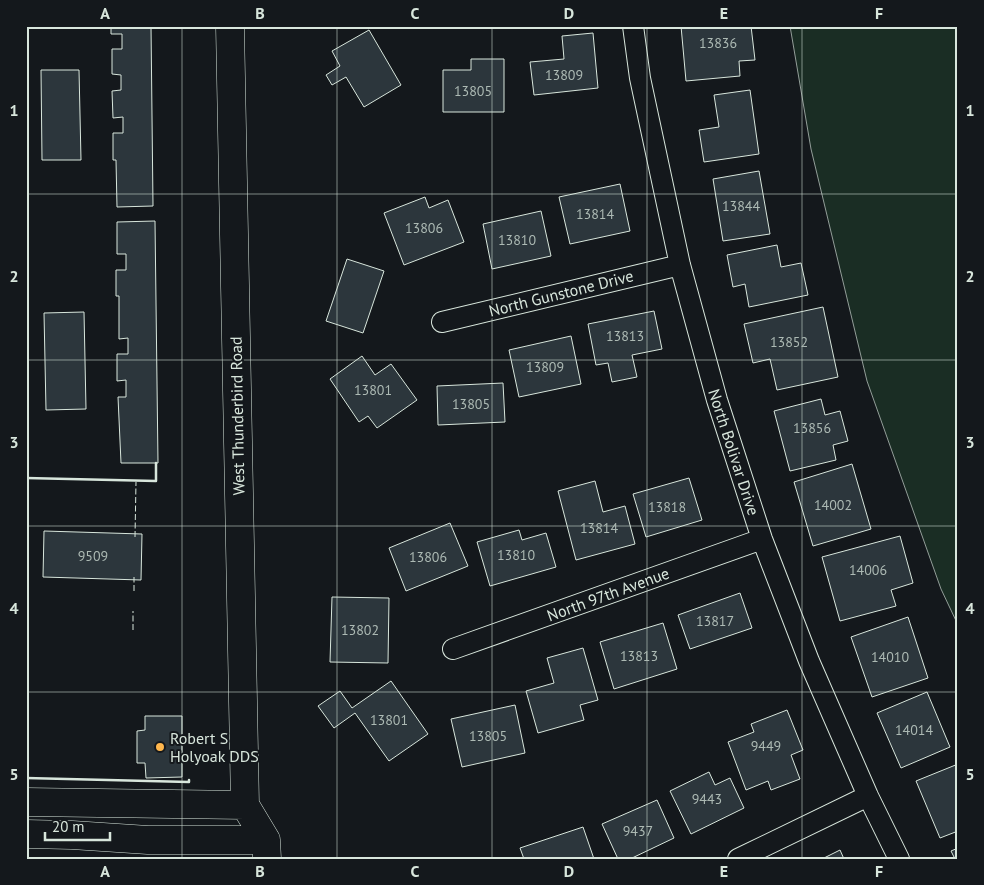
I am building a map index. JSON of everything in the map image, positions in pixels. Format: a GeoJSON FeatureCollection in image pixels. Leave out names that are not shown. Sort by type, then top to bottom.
{"type":"FeatureCollection","features":[{"type":"Feature","properties":{"kind":"main road","name":"West Thunderbird Road"},"geometry":{"type":"LineString","coordinates":[[230,26],[245,805],[267,850]]}},
{"type":"Feature","properties":{"kind":"main road"},"geometry":{"type":"LineString","coordinates":[[26,802],[245,805],[223,849]]}},
{"type":"Feature","properties":{"kind":"main road"},"geometry":{"type":"LineString","coordinates":[[72,835],[73,803]]}},
{"type":"Feature","properties":{"kind":"main road"},"geometry":{"type":"LineString","coordinates":[[26,834],[148,840],[223,849],[267,850]]}},
{"type":"Feature","properties":{"kind":"street","name":"North Bolivar Drive"},"geometry":{"type":"LineString","coordinates":[[633,26],[640,78],[680,265],[717,400],[762,539],[809,661],[868,796],[899,859]]}},
{"type":"Feature","properties":{"kind":"street","name":"North Gunstone Drive"},"geometry":{"type":"LineString","coordinates":[[442,322],[680,265]]}},
{"type":"Feature","properties":{"kind":"street","name":"North 97th Avenue"},"geometry":{"type":"LineString","coordinates":[[453,650],[762,539]]}},
{"type":"Feature","properties":{"kind":"street"},"geometry":{"type":"LineString","coordinates":[[738,859],[868,796]]}},
{"type":"Feature","properties":{"kind":"green space"},"geometry":{"type":"Polygon","coordinates":[[[790,26],[958,26],[958,625],[941,589],[867,381],[811,149],[790,26]]]}},
{"type":"Feature","properties":{"kind":"building"},"geometry":{"type":"Polygon","coordinates":[[[111,26],[151,26],[153,206],[117,207],[116,160],[113,160],[113,133],[123,133],[123,117],[113,118],[112,91],[121,90],[121,75],[112,74],[112,49],[122,49],[122,34],[111,34],[111,26]]]}},
{"type":"Feature","properties":{"kind":"building"},"geometry":{"type":"Polygon","coordinates":[[[681,26],[751,26],[755,60],[739,61],[740,76],[686,81],[681,26]]]}},
{"type":"Feature","properties":{"kind":"building"},"geometry":{"type":"Polygon","coordinates":[[[369,30],[401,85],[364,107],[346,77],[332,85],[326,75],[340,66],[332,51],[369,30]]]}},
{"type":"Feature","properties":{"kind":"building"},"geometry":{"type":"Polygon","coordinates":[[[593,33],[598,88],[534,95],[530,62],[564,59],[562,36],[593,33]]]}},
{"type":"Feature","properties":{"kind":"building"},"geometry":{"type":"Polygon","coordinates":[[[471,59],[504,59],[504,112],[443,112],[443,70],[471,70],[471,59]]]}},
{"type":"Feature","properties":{"kind":"building"},"geometry":{"type":"Polygon","coordinates":[[[41,70],[79,70],[81,160],[42,160],[41,70]]]}},
{"type":"Feature","properties":{"kind":"building"},"geometry":{"type":"Polygon","coordinates":[[[750,90],[759,154],[704,162],[699,130],[719,127],[714,95],[750,90]]]}},
{"type":"Feature","properties":{"kind":"building"},"geometry":{"type":"Polygon","coordinates":[[[759,171],[770,234],[723,241],[713,179],[759,171]]]}},
{"type":"Feature","properties":{"kind":"building"},"geometry":{"type":"Polygon","coordinates":[[[620,184],[630,231],[570,244],[559,197],[620,184]]]}},
{"type":"Feature","properties":{"kind":"building"},"geometry":{"type":"Polygon","coordinates":[[[425,197],[429,208],[448,200],[464,242],[404,265],[384,213],[425,197]]]}},
{"type":"Feature","properties":{"kind":"building"},"geometry":{"type":"Polygon","coordinates":[[[541,211],[551,256],[492,269],[483,224],[541,211]]]}},
{"type":"Feature","properties":{"kind":"building"},"geometry":{"type":"Polygon","coordinates":[[[155,221],[158,463],[121,463],[118,397],[126,397],[126,380],[117,381],[117,354],[128,354],[128,338],[119,339],[119,296],[116,296],[116,270],[126,270],[126,254],[117,254],[117,222],[155,221]]]}},
{"type":"Feature","properties":{"kind":"building"},"geometry":{"type":"Polygon","coordinates":[[[777,245],[781,267],[801,263],[808,295],[749,307],[745,284],[733,287],[727,255],[777,245]]]}},
{"type":"Feature","properties":{"kind":"building"},"geometry":{"type":"Polygon","coordinates":[[[347,259],[384,271],[363,333],[326,321],[347,259]]]}},
{"type":"Feature","properties":{"kind":"building"},"geometry":{"type":"Polygon","coordinates":[[[823,307],[838,377],[777,390],[770,359],[753,363],[744,324],[823,307]]]}},
{"type":"Feature","properties":{"kind":"building"},"geometry":{"type":"Polygon","coordinates":[[[654,311],[662,349],[632,355],[637,377],[612,382],[608,363],[596,365],[588,324],[654,311]]]}},
{"type":"Feature","properties":{"kind":"building"},"geometry":{"type":"Polygon","coordinates":[[[84,312],[86,409],[46,410],[44,313],[84,312]]]}},
{"type":"Feature","properties":{"kind":"building"},"geometry":{"type":"Polygon","coordinates":[[[571,336],[581,384],[519,397],[509,350],[571,336]]]}},
{"type":"Feature","properties":{"kind":"building"},"geometry":{"type":"Polygon","coordinates":[[[362,356],[375,375],[391,364],[417,400],[377,428],[368,416],[359,422],[330,379],[362,356]]]}},
{"type":"Feature","properties":{"kind":"building"},"geometry":{"type":"Polygon","coordinates":[[[503,383],[505,422],[438,425],[437,386],[503,383]]]}},
{"type":"Feature","properties":{"kind":"building"},"geometry":{"type":"Polygon","coordinates":[[[821,399],[825,415],[840,411],[848,441],[833,445],[836,460],[790,471],[774,411],[821,399]]]}},
{"type":"Feature","properties":{"kind":"building"},"geometry":{"type":"Polygon","coordinates":[[[852,464],[871,529],[813,546],[794,482],[852,464]]]}},
{"type":"Feature","properties":{"kind":"building"},"geometry":{"type":"Polygon","coordinates":[[[689,478],[702,520],[646,537],[633,494],[689,478]]]}},
{"type":"Feature","properties":{"kind":"building"},"geometry":{"type":"Polygon","coordinates":[[[595,481],[603,512],[625,506],[635,544],[576,560],[558,491],[595,481]]]}},
{"type":"Feature","properties":{"kind":"building"},"geometry":{"type":"Polygon","coordinates":[[[450,523],[468,566],[406,591],[389,548],[450,523]]]}},
{"type":"Feature","properties":{"kind":"building"},"geometry":{"type":"Polygon","coordinates":[[[519,530],[522,540],[546,533],[556,567],[490,586],[477,542],[519,530]]]}},
{"type":"Feature","properties":{"kind":"building"},"geometry":{"type":"Polygon","coordinates":[[[44,531],[142,534],[141,580],[43,577],[44,531]]]}},
{"type":"Feature","properties":{"kind":"building"},"geometry":{"type":"Polygon","coordinates":[[[900,536],[913,583],[891,590],[896,606],[840,621],[822,557],[900,536]]]}},
{"type":"Feature","properties":{"kind":"building"},"geometry":{"type":"Polygon","coordinates":[[[740,593],[752,628],[690,649],[678,615],[740,593]]]}},
{"type":"Feature","properties":{"kind":"building"},"geometry":{"type":"Polygon","coordinates":[[[332,597],[389,598],[388,663],[330,662],[332,597]]]}},
{"type":"Feature","properties":{"kind":"building"},"geometry":{"type":"Polygon","coordinates":[[[908,617],[928,678],[872,697],[851,637],[908,617]]]}},
{"type":"Feature","properties":{"kind":"building"},"geometry":{"type":"Polygon","coordinates":[[[663,623],[677,669],[614,689],[600,642],[663,623]]]}},
{"type":"Feature","properties":{"kind":"building"},"geometry":{"type":"Polygon","coordinates":[[[583,648],[598,700],[580,705],[584,720],[538,733],[526,691],[554,683],[547,658],[583,648]]]}},
{"type":"Feature","properties":{"kind":"building"},"geometry":{"type":"Polygon","coordinates":[[[391,681],[428,734],[389,761],[355,713],[334,728],[318,706],[340,691],[352,708],[391,681]]]}},
{"type":"Feature","properties":{"kind":"building"},"geometry":{"type":"Polygon","coordinates":[[[927,692],[950,747],[901,768],[877,713],[927,692]]]}},
{"type":"Feature","properties":{"kind":"building"},"geometry":{"type":"Polygon","coordinates":[[[515,705],[525,753],[462,767],[451,719],[515,705]]]}},
{"type":"Feature","properties":{"kind":"building"},"geometry":{"type":"Polygon","coordinates":[[[787,710],[803,750],[791,755],[800,779],[771,790],[768,781],[746,790],[728,742],[754,732],[751,724],[787,710]]]}},
{"type":"Feature","properties":{"kind":"building","name":"Robert S Holyoak DDS"},"geometry":{"type":"Polygon","coordinates":[[[145,716],[182,716],[182,777],[146,778],[145,763],[137,763],[137,731],[145,730],[145,716]]]}},
{"type":"Feature","properties":{"kind":"building"},"geometry":{"type":"Polygon","coordinates":[[[958,764],[958,831],[940,838],[916,781],[958,764]]]}},
{"type":"Feature","properties":{"kind":"building"},"geometry":{"type":"Polygon","coordinates":[[[709,772],[715,785],[730,778],[744,808],[691,834],[670,791],[709,772]]]}},
{"type":"Feature","properties":{"kind":"building"},"geometry":{"type":"Polygon","coordinates":[[[657,800],[674,838],[630,859],[618,859],[602,824],[657,800]]]}},
{"type":"Feature","properties":{"kind":"building"},"geometry":{"type":"Polygon","coordinates":[[[583,827],[594,859],[524,859],[520,848],[583,827]]]}},
{"type":"Feature","properties":{"kind":"building"},"geometry":{"type":"Polygon","coordinates":[[[958,848],[958,859],[955,859],[951,851],[958,848]]]}},
{"type":"Feature","properties":{"kind":"building"},"geometry":{"type":"Polygon","coordinates":[[[840,850],[844,859],[822,859],[840,850]]]}},
{"type":"Feature","properties":{"kind":"fence"},"geometry":{"type":"LineString","coordinates":[[135,537],[136,482]]}},
{"type":"Feature","properties":{"kind":"fence"},"geometry":{"type":"LineString","coordinates":[[134,577],[134,591]]}},
{"type":"Feature","properties":{"kind":"fence"},"geometry":{"type":"LineString","coordinates":[[133,611],[133,630]]}},
{"type":"Feature","properties":{"kind":"wall"},"geometry":{"type":"LineString","coordinates":[[26,478],[156,481],[156,463]]}},
{"type":"Feature","properties":{"kind":"wall"},"geometry":{"type":"LineString","coordinates":[[26,778],[189,782],[189,780]]}},
{"type":"Feature","properties":{"kind":"place","name":"Robert S Holyoak DDS"},"geometry":{"type":"Point","coordinates":[160,747]}}]}
